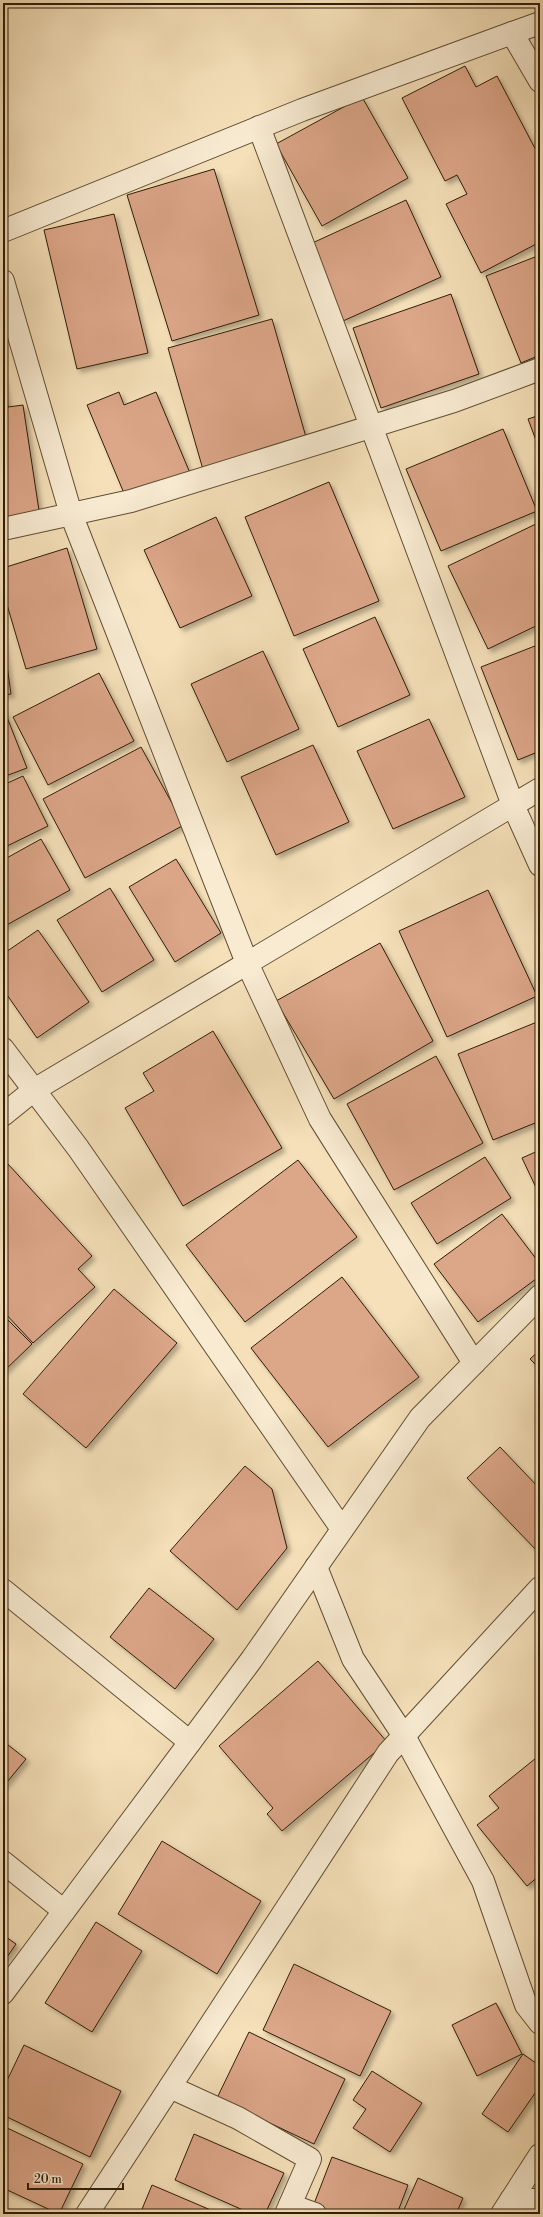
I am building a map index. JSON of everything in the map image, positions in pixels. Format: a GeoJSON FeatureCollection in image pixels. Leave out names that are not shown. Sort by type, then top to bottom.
{"type":"FeatureCollection","features":[{"type":"Feature","properties":{"kind":"street"},"geometry":{"type":"LineString","coordinates":[[3,231],[259,127],[540,23]]}},
{"type":"Feature","properties":{"kind":"street"},"geometry":{"type":"LineString","coordinates":[[512,33],[540,81]]}},
{"type":"Feature","properties":{"kind":"street"},"geometry":{"type":"LineString","coordinates":[[259,127],[513,805],[540,865]]}},
{"type":"Feature","properties":{"kind":"street"},"geometry":{"type":"LineString","coordinates":[[3,281],[71,514],[247,963],[320,1119],[474,1363]]}},
{"type":"Feature","properties":{"kind":"street"},"geometry":{"type":"LineString","coordinates":[[3,529],[131,501],[454,401],[540,369]]}},
{"type":"Feature","properties":{"kind":"street"},"geometry":{"type":"LineString","coordinates":[[3,1115],[34,1090],[540,789]]}},
{"type":"Feature","properties":{"kind":"street"},"geometry":{"type":"LineString","coordinates":[[3,1049],[78,1148],[342,1529]]}},
{"type":"Feature","properties":{"kind":"street"},"geometry":{"type":"LineString","coordinates":[[3,1993],[252,1659],[420,1418],[540,1296]]}},
{"type":"Feature","properties":{"kind":"street"},"geometry":{"type":"LineString","coordinates":[[316,1567],[353,1659],[404,1736],[483,1881],[526,2005],[540,2023]]}},
{"type":"Feature","properties":{"kind":"street"},"geometry":{"type":"LineString","coordinates":[[87,2214],[388,1753],[540,1588]]}},
{"type":"Feature","properties":{"kind":"street"},"geometry":{"type":"LineString","coordinates":[[3,1590],[190,1742]]}},
{"type":"Feature","properties":{"kind":"street"},"geometry":{"type":"LineString","coordinates":[[3,1862],[64,1911]]}},
{"type":"Feature","properties":{"kind":"street"},"geometry":{"type":"LineString","coordinates":[[170,2087],[238,2118],[310,2158],[288,2209],[315,2214]]}},
{"type":"Feature","properties":{"kind":"street"},"geometry":{"type":"LineString","coordinates":[[506,2207],[540,2155]]}},
{"type":"Feature","properties":{"kind":"street"},"geometry":{"type":"LineString","coordinates":[[506,2207],[540,2200]]}},
{"type":"Feature","properties":{"kind":"building"},"geometry":{"type":"Polygon","coordinates":[[[465,66],[476,87],[497,76],[540,158],[540,242],[481,273],[446,204],[467,194],[457,175],[445,181],[402,98],[465,66]]]}},
{"type":"Feature","properties":{"kind":"building"},"geometry":{"type":"Polygon","coordinates":[[[362,97],[408,178],[322,226],[276,144],[362,97]]]}},
{"type":"Feature","properties":{"kind":"building"},"geometry":{"type":"Polygon","coordinates":[[[214,169],[259,315],[172,341],[127,195],[214,169]]]}},
{"type":"Feature","properties":{"kind":"building"},"geometry":{"type":"Polygon","coordinates":[[[406,200],[441,277],[343,321],[308,245],[406,200]]]}},
{"type":"Feature","properties":{"kind":"building"},"geometry":{"type":"Polygon","coordinates":[[[114,214],[148,353],[77,369],[44,230],[114,214]]]}},
{"type":"Feature","properties":{"kind":"building"},"geometry":{"type":"Polygon","coordinates":[[[540,255],[540,355],[521,363],[486,276],[540,255]]]}},
{"type":"Feature","properties":{"kind":"building"},"geometry":{"type":"Polygon","coordinates":[[[451,294],[479,374],[381,408],[353,328],[451,294]]]}},
{"type":"Feature","properties":{"kind":"building"},"geometry":{"type":"Polygon","coordinates":[[[272,319],[308,444],[204,473],[168,348],[272,319]]]}},
{"type":"Feature","properties":{"kind":"building"},"geometry":{"type":"Polygon","coordinates":[[[3,374],[8,407],[23,405],[40,517],[3,522],[3,374]]]}},
{"type":"Feature","properties":{"kind":"building"},"geometry":{"type":"Polygon","coordinates":[[[119,392],[124,405],[156,392],[190,473],[126,498],[87,405],[119,392]]]}},
{"type":"Feature","properties":{"kind":"building"},"geometry":{"type":"Polygon","coordinates":[[[540,415],[540,451],[528,419],[540,415]]]}},
{"type":"Feature","properties":{"kind":"building"},"geometry":{"type":"Polygon","coordinates":[[[503,429],[537,511],[441,551],[406,469],[503,429]]]}},
{"type":"Feature","properties":{"kind":"building"},"geometry":{"type":"Polygon","coordinates":[[[329,482],[379,601],[294,636],[245,517],[329,482]]]}},
{"type":"Feature","properties":{"kind":"building"},"geometry":{"type":"Polygon","coordinates":[[[216,517],[252,596],[180,628],[144,550],[216,517]]]}},
{"type":"Feature","properties":{"kind":"building"},"geometry":{"type":"Polygon","coordinates":[[[538,523],[540,528],[540,624],[488,649],[448,566],[538,523]]]}},
{"type":"Feature","properties":{"kind":"building"},"geometry":{"type":"Polygon","coordinates":[[[67,548],[97,649],[26,669],[3,591],[3,568],[67,548]]]}},
{"type":"Feature","properties":{"kind":"building"},"geometry":{"type":"Polygon","coordinates":[[[375,617],[410,695],[338,727],[303,649],[375,617]]]}},
{"type":"Feature","properties":{"kind":"building"},"geometry":{"type":"Polygon","coordinates":[[[3,637],[11,694],[3,695],[3,637]]]}},
{"type":"Feature","properties":{"kind":"building"},"geometry":{"type":"Polygon","coordinates":[[[540,644],[540,751],[518,760],[481,667],[540,644]]]}},
{"type":"Feature","properties":{"kind":"building"},"geometry":{"type":"Polygon","coordinates":[[[263,651],[299,729],[227,762],[191,684],[263,651]]]}},
{"type":"Feature","properties":{"kind":"building"},"geometry":{"type":"Polygon","coordinates":[[[99,673],[134,741],[48,785],[13,717],[99,673]]]}},
{"type":"Feature","properties":{"kind":"building"},"geometry":{"type":"Polygon","coordinates":[[[3,707],[27,768],[3,777],[3,707]]]}},
{"type":"Feature","properties":{"kind":"building"},"geometry":{"type":"Polygon","coordinates":[[[429,719],[465,797],[393,829],[357,751],[429,719]]]}},
{"type":"Feature","properties":{"kind":"building"},"geometry":{"type":"Polygon","coordinates":[[[313,745],[349,822],[276,855],[241,777],[313,745]]]}},
{"type":"Feature","properties":{"kind":"building"},"geometry":{"type":"Polygon","coordinates":[[[141,747],[184,825],[85,878],[43,799],[141,747]]]}},
{"type":"Feature","properties":{"kind":"building"},"geometry":{"type":"Polygon","coordinates":[[[23,776],[48,826],[3,848],[3,785],[23,776]]]}},
{"type":"Feature","properties":{"kind":"building"},"geometry":{"type":"Polygon","coordinates":[[[41,839],[70,890],[3,927],[3,860],[41,839]]]}},
{"type":"Feature","properties":{"kind":"building"},"geometry":{"type":"Polygon","coordinates":[[[176,859],[221,933],[175,962],[129,887],[176,859]]]}},
{"type":"Feature","properties":{"kind":"building"},"geometry":{"type":"Polygon","coordinates":[[[110,888],[154,960],[102,992],[57,920],[110,888]]]}},
{"type":"Feature","properties":{"kind":"building"},"geometry":{"type":"Polygon","coordinates":[[[488,890],[537,996],[447,1037],[399,931],[488,890]]]}},
{"type":"Feature","properties":{"kind":"building"},"geometry":{"type":"Polygon","coordinates":[[[38,930],[89,1002],[37,1038],[3,989],[3,954],[38,930]]]}},
{"type":"Feature","properties":{"kind":"building"},"geometry":{"type":"Polygon","coordinates":[[[380,943],[433,1041],[334,1099],[276,1001],[380,943]]]}},
{"type":"Feature","properties":{"kind":"building"},"geometry":{"type":"Polygon","coordinates":[[[537,1022],[540,1029],[540,1121],[493,1140],[458,1054],[537,1022]]]}},
{"type":"Feature","properties":{"kind":"building"},"geometry":{"type":"Polygon","coordinates":[[[213,1031],[282,1148],[183,1206],[125,1108],[154,1091],[143,1073],[213,1031]]]}},
{"type":"Feature","properties":{"kind":"building"},"geometry":{"type":"Polygon","coordinates":[[[436,1056],[483,1143],[394,1190],[347,1104],[436,1056]]]}},
{"type":"Feature","properties":{"kind":"building"},"geometry":{"type":"Polygon","coordinates":[[[540,1150],[540,1196],[522,1158],[540,1150]]]}},
{"type":"Feature","properties":{"kind":"building"},"geometry":{"type":"Polygon","coordinates":[[[485,1157],[511,1198],[437,1244],[411,1203],[485,1157]]]}},
{"type":"Feature","properties":{"kind":"building"},"geometry":{"type":"Polygon","coordinates":[[[298,1160],[357,1237],[245,1322],[186,1245],[298,1160]]]}},
{"type":"Feature","properties":{"kind":"building"},"geometry":{"type":"Polygon","coordinates":[[[8,1164],[92,1256],[78,1269],[95,1287],[33,1343],[3,1311],[3,1169],[8,1164]]]}},
{"type":"Feature","properties":{"kind":"building"},"geometry":{"type":"Polygon","coordinates":[[[502,1214],[540,1264],[540,1276],[478,1322],[434,1264],[502,1214]]]}},
{"type":"Feature","properties":{"kind":"building"},"geometry":{"type":"Polygon","coordinates":[[[342,1277],[419,1377],[328,1447],[251,1348],[342,1277]]]}},
{"type":"Feature","properties":{"kind":"building"},"geometry":{"type":"Polygon","coordinates":[[[114,1289],[177,1343],[86,1448],[23,1394],[114,1289]]]}},
{"type":"Feature","properties":{"kind":"building"},"geometry":{"type":"Polygon","coordinates":[[[3,1315],[32,1344],[3,1372],[3,1315]]]}},
{"type":"Feature","properties":{"kind":"building"},"geometry":{"type":"Polygon","coordinates":[[[540,1350],[540,1369],[530,1359],[540,1350]]]}},
{"type":"Feature","properties":{"kind":"building"},"geometry":{"type":"Polygon","coordinates":[[[500,1447],[540,1489],[539,1553],[467,1478],[500,1447]]]}},
{"type":"Feature","properties":{"kind":"building"},"geometry":{"type":"Polygon","coordinates":[[[245,1466],[272,1489],[287,1548],[237,1610],[170,1551],[245,1466]]]}},
{"type":"Feature","properties":{"kind":"building"},"geometry":{"type":"Polygon","coordinates":[[[149,1588],[214,1639],[175,1689],[110,1637],[149,1588]]]}},
{"type":"Feature","properties":{"kind":"building"},"geometry":{"type":"Polygon","coordinates":[[[318,1661],[387,1742],[282,1831],[267,1814],[273,1808],[219,1746],[318,1661]]]}},
{"type":"Feature","properties":{"kind":"building"},"geometry":{"type":"Polygon","coordinates":[[[3,1741],[26,1759],[3,1787],[3,1741]]]}},
{"type":"Feature","properties":{"kind":"building"},"geometry":{"type":"Polygon","coordinates":[[[536,1758],[540,1763],[540,1875],[527,1886],[477,1825],[499,1808],[489,1796],[536,1758]]]}},
{"type":"Feature","properties":{"kind":"building"},"geometry":{"type":"Polygon","coordinates":[[[162,1841],[261,1901],[217,1974],[118,1914],[162,1841]]]}},
{"type":"Feature","properties":{"kind":"building"},"geometry":{"type":"Polygon","coordinates":[[[96,1922],[142,1951],[92,2032],[45,2003],[96,1922]]]}},
{"type":"Feature","properties":{"kind":"building"},"geometry":{"type":"Polygon","coordinates":[[[3,1935],[16,1944],[3,1963],[3,1935]]]}},
{"type":"Feature","properties":{"kind":"building"},"geometry":{"type":"Polygon","coordinates":[[[294,1964],[391,2011],[360,2076],[263,2030],[294,1964]]]}},
{"type":"Feature","properties":{"kind":"building"},"geometry":{"type":"Polygon","coordinates":[[[496,2003],[522,2054],[477,2076],[452,2025],[496,2003]]]}},
{"type":"Feature","properties":{"kind":"building"},"geometry":{"type":"Polygon","coordinates":[[[249,2032],[345,2079],[314,2144],[217,2098],[249,2032]]]}},
{"type":"Feature","properties":{"kind":"building"},"geometry":{"type":"Polygon","coordinates":[[[24,2045],[121,2091],[90,2157],[3,2115],[3,2089],[24,2045]]]}},
{"type":"Feature","properties":{"kind":"building"},"geometry":{"type":"Polygon","coordinates":[[[523,2054],[540,2066],[540,2086],[508,2132],[482,2114],[523,2054]]]}},
{"type":"Feature","properties":{"kind":"building"},"geometry":{"type":"Polygon","coordinates":[[[372,2071],[422,2103],[390,2152],[353,2128],[366,2109],[353,2100],[372,2071]]]}},
{"type":"Feature","properties":{"kind":"building"},"geometry":{"type":"Polygon","coordinates":[[[3,2126],[83,2164],[59,2214],[3,2188],[3,2126]]]}},
{"type":"Feature","properties":{"kind":"building"},"geometry":{"type":"Polygon","coordinates":[[[194,2134],[284,2173],[265,2214],[252,2214],[175,2180],[194,2134]]]}},
{"type":"Feature","properties":{"kind":"building"},"geometry":{"type":"Polygon","coordinates":[[[332,2157],[408,2185],[397,2214],[324,2214],[312,2209],[332,2157]]]}},
{"type":"Feature","properties":{"kind":"building"},"geometry":{"type":"Polygon","coordinates":[[[418,2178],[463,2198],[456,2214],[402,2214],[418,2178]]]}},
{"type":"Feature","properties":{"kind":"building"},"geometry":{"type":"Polygon","coordinates":[[[152,2185],[220,2214],[140,2214],[152,2185]]]}}]}
